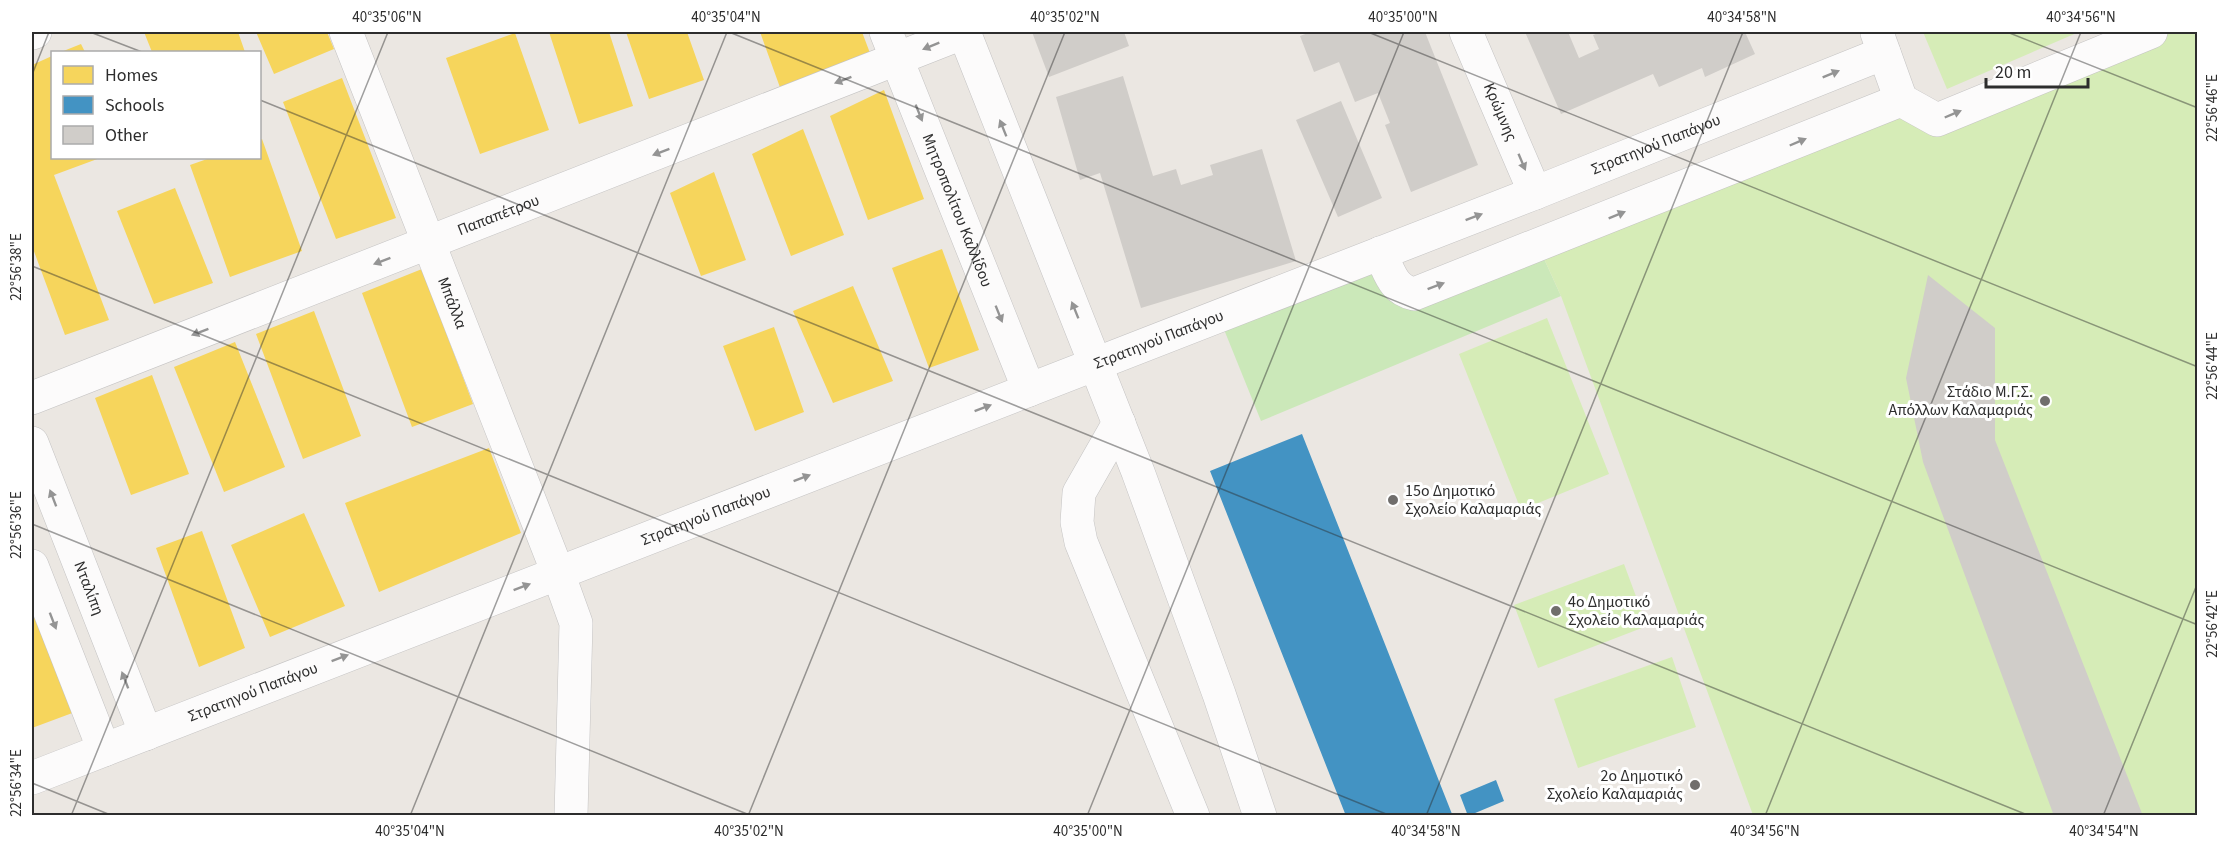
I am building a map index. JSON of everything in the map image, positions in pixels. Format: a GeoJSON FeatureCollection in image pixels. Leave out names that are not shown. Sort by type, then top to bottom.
{"type":"FeatureCollection","features":[{"type":"Feature","properties":{"kind":"street","name":"Μπάλλα"},"geometry":{"type":"LineString","coordinates":[[346,32],[576,623],[571,816]]}},
{"type":"Feature","properties":{"kind":"street","name":"Παπαπέτρου"},"geometry":{"type":"LineString","coordinates":[[32,398],[429,243],[892,45],[965,32]]}},
{"type":"Feature","properties":{"kind":"street"},"geometry":{"type":"LineString","coordinates":[[965,32],[1119,423],[1219,694],[1260,816]]}},
{"type":"Feature","properties":{"kind":"street","name":"Κρώμνης"},"geometry":{"type":"LineString","coordinates":[[1466,32],[1535,193]]}},
{"type":"Feature","properties":{"kind":"street"},"geometry":{"type":"LineString","coordinates":[[1380,253],[1396,286],[1404,292],[1414,294],[1901,100],[1933,119],[1941,119],[2151,32]]}},
{"type":"Feature","properties":{"kind":"street","name":"Στρατηγού Παπάγου"},"geometry":{"type":"LineString","coordinates":[[32,778],[1535,193],[1880,42],[1901,100]]}},
{"type":"Feature","properties":{"kind":"street","name":"Μητροπολίτου Καλλίδου"},"geometry":{"type":"LineString","coordinates":[[892,45],[1029,390]]}},
{"type":"Feature","properties":{"kind":"street"},"geometry":{"type":"LineString","coordinates":[[1119,423],[1079,493],[1077,522],[1081,542],[1193,816]]}},
{"type":"Feature","properties":{"kind":"street","name":"Νταλίπη"},"geometry":{"type":"LineString","coordinates":[[32,442],[146,734]]}},
{"type":"Feature","properties":{"kind":"street"},"geometry":{"type":"LineString","coordinates":[[32,566],[104,750]]}},
{"type":"Feature","properties":{"kind":"green space"},"geometry":{"type":"Polygon","coordinates":[[[1923,32],[2079,32],[1947,89],[1923,32]]]}},
{"type":"Feature","properties":{"kind":"green space"},"geometry":{"type":"Polygon","coordinates":[[[2163,32],[2197,32],[2197,815],[1753,815],[1561,296],[1540,250],[1898,103],[1938,124],[2163,32]]]}},
{"type":"Feature","properties":{"kind":"green space"},"geometry":{"type":"Polygon","coordinates":[[[1540,250],[1561,296],[1261,421],[1223,327],[1380,256],[1394,288],[1540,250]]]}},
{"type":"Feature","properties":{"kind":"green space"},"geometry":{"type":"Polygon","coordinates":[[[1547,318],[1609,474],[1521,510],[1459,354],[1547,318]]]}},
{"type":"Feature","properties":{"kind":"green space"},"geometry":{"type":"Polygon","coordinates":[[[1624,564],[1647,626],[1538,668],[1514,605],[1624,564]]]}},
{"type":"Feature","properties":{"kind":"green space"},"geometry":{"type":"Polygon","coordinates":[[[1672,657],[1696,727],[1578,768],[1554,699],[1672,657]]]}},
{"type":"Feature","properties":{"kind":"building: Homes"},"geometry":{"type":"Polygon","coordinates":[[[144,32],[238,32],[245,51],[152,51],[144,32]]]}},
{"type":"Feature","properties":{"kind":"building: Homes"},"geometry":{"type":"Polygon","coordinates":[[[256,32],[327,32],[334,49],[274,74],[256,32]]]}},
{"type":"Feature","properties":{"kind":"building: Homes"},"geometry":{"type":"Polygon","coordinates":[[[549,32],[609,32],[633,106],[579,124],[549,32]]]}},
{"type":"Feature","properties":{"kind":"building: Homes"},"geometry":{"type":"Polygon","coordinates":[[[626,32],[687,32],[704,80],[649,99],[626,32]]]}},
{"type":"Feature","properties":{"kind":"building: Homes"},"geometry":{"type":"Polygon","coordinates":[[[760,32],[862,32],[873,61],[782,93],[760,32]]]}},
{"type":"Feature","properties":{"kind":"building: Homes"},"geometry":{"type":"Polygon","coordinates":[[[515,33],[549,130],[480,154],[446,58],[515,33]]]}},
{"type":"Feature","properties":{"kind":"building: Homes"},"geometry":{"type":"Polygon","coordinates":[[[81,44],[84,51],[64,51],[81,44]]]}},
{"type":"Feature","properties":{"kind":"building: Homes"},"geometry":{"type":"Polygon","coordinates":[[[51,56],[51,159],[97,159],[54,175],[109,320],[65,335],[32,246],[32,65],[51,56]]]}},
{"type":"Feature","properties":{"kind":"building: Homes"},"geometry":{"type":"Polygon","coordinates":[[[342,78],[396,218],[336,239],[283,102],[342,78]]]}},
{"type":"Feature","properties":{"kind":"building: Homes"},"geometry":{"type":"Polygon","coordinates":[[[884,90],[924,199],[868,220],[830,116],[884,90]]]}},
{"type":"Feature","properties":{"kind":"building: Homes"},"geometry":{"type":"Polygon","coordinates":[[[803,129],[844,235],[791,256],[752,154],[803,129]]]}},
{"type":"Feature","properties":{"kind":"building: Homes"},"geometry":{"type":"Polygon","coordinates":[[[261,140],[302,251],[230,277],[190,165],[207,159],[261,159],[261,140]]]}},
{"type":"Feature","properties":{"kind":"building: Homes"},"geometry":{"type":"Polygon","coordinates":[[[714,172],[746,260],[701,276],[670,193],[714,172]]]}},
{"type":"Feature","properties":{"kind":"building: Homes"},"geometry":{"type":"Polygon","coordinates":[[[175,188],[213,283],[154,304],[117,211],[175,188]]]}},
{"type":"Feature","properties":{"kind":"building: Homes"},"geometry":{"type":"Polygon","coordinates":[[[942,249],[979,350],[929,368],[892,268],[942,249]]]}},
{"type":"Feature","properties":{"kind":"building: Homes"},"geometry":{"type":"Polygon","coordinates":[[[422,269],[473,404],[412,427],[362,293],[422,269]]]}},
{"type":"Feature","properties":{"kind":"building: Homes"},"geometry":{"type":"Polygon","coordinates":[[[853,286],[893,381],[833,403],[793,311],[853,286]]]}},
{"type":"Feature","properties":{"kind":"building: Homes"},"geometry":{"type":"Polygon","coordinates":[[[314,311],[361,436],[303,459],[256,334],[314,311]]]}},
{"type":"Feature","properties":{"kind":"building: Homes"},"geometry":{"type":"Polygon","coordinates":[[[774,327],[804,412],[755,431],[723,346],[774,327]]]}},
{"type":"Feature","properties":{"kind":"building: Homes"},"geometry":{"type":"Polygon","coordinates":[[[235,342],[285,467],[224,492],[174,367],[235,342]]]}},
{"type":"Feature","properties":{"kind":"building: Homes"},"geometry":{"type":"Polygon","coordinates":[[[152,375],[189,474],[131,495],[95,398],[152,375]]]}},
{"type":"Feature","properties":{"kind":"building: Homes"},"geometry":{"type":"Polygon","coordinates":[[[489,448],[521,533],[379,592],[345,503],[489,448]]]}},
{"type":"Feature","properties":{"kind":"building: Homes"},"geometry":{"type":"Polygon","coordinates":[[[304,513],[345,606],[270,637],[231,545],[304,513]]]}},
{"type":"Feature","properties":{"kind":"building: Homes"},"geometry":{"type":"Polygon","coordinates":[[[202,531],[245,648],[199,667],[156,548],[202,531]]]}},
{"type":"Feature","properties":{"kind":"building: Homes"},"geometry":{"type":"Polygon","coordinates":[[[32,600],[75,712],[32,728],[32,600]]]}},
{"type":"Feature","properties":{"kind":"building: Schools"},"geometry":{"type":"Polygon","coordinates":[[[1302,434],[1452,814],[1447,816],[1346,816],[1210,471],[1302,434]]]}},
{"type":"Feature","properties":{"kind":"building: Schools"},"geometry":{"type":"Polygon","coordinates":[[[1496,780],[1504,801],[1468,816],[1460,795],[1496,780]]]}},
{"type":"Feature","properties":{"kind":"building: Other"},"geometry":{"type":"Polygon","coordinates":[[[1032,32],[1124,32],[1129,46],[1049,77],[1032,32]]]}},
{"type":"Feature","properties":{"kind":"building: Other"},"geometry":{"type":"Polygon","coordinates":[[[1307,32],[1408,32],[1409,34],[1425,32],[1478,165],[1411,192],[1385,125],[1390,123],[1378,93],[1355,102],[1339,62],[1314,72],[1300,36],[1307,32]]]}},
{"type":"Feature","properties":{"kind":"building: Other"},"geometry":{"type":"Polygon","coordinates":[[[1525,32],[1568,32],[1579,58],[1599,49],[1593,35],[1601,32],[1745,32],[1755,54],[1705,77],[1702,68],[1659,87],[1653,74],[1561,114],[1525,32]]]}},
{"type":"Feature","properties":{"kind":"building: Other"},"geometry":{"type":"Polygon","coordinates":[[[1123,76],[1153,176],[1176,169],[1181,185],[1213,175],[1210,165],[1262,149],[1296,261],[1141,308],[1100,173],[1080,180],[1056,97],[1123,76]]]}},
{"type":"Feature","properties":{"kind":"building: Other"},"geometry":{"type":"Polygon","coordinates":[[[1341,101],[1382,198],[1338,217],[1296,120],[1341,101]]]}},
{"type":"Feature","properties":{"kind":"building: Other"},"geometry":{"type":"Polygon","coordinates":[[[1928,275],[1995,328],[1995,440],[2143,816],[2054,816],[1923,462],[1906,378],[1928,275]]]}},
{"type":"Feature","properties":{"kind":"place","name":"Στάδιο Μ.Γ.Σ. Απόλλων Καλαμαριάς"},"geometry":{"type":"Point","coordinates":[2045,401]}},
{"type":"Feature","properties":{"kind":"place","name":"15ο Δημοτικό Σχολείο Καλαμαριάς"},"geometry":{"type":"Point","coordinates":[1393,500]}},
{"type":"Feature","properties":{"kind":"place","name":"4ο Δημοτικό Σχολείο Καλαμαριάς"},"geometry":{"type":"Point","coordinates":[1556,611]}},
{"type":"Feature","properties":{"kind":"place","name":"2ο Δημοτικό Σχολείο Καλαμαριάς"},"geometry":{"type":"Point","coordinates":[1695,785]}}]}
